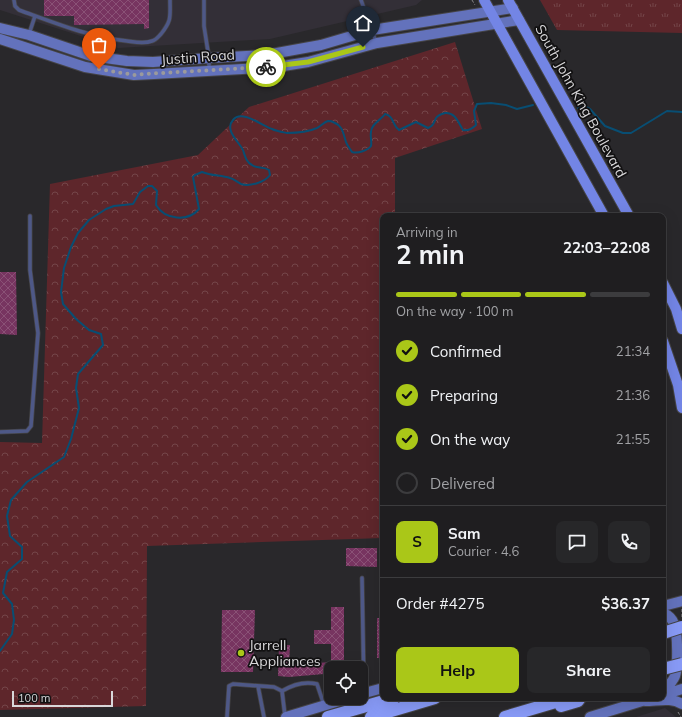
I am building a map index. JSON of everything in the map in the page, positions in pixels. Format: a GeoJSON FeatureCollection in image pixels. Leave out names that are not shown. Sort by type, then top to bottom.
{"type":"FeatureCollection","features":[{"type":"Feature","properties":{"kind":"highway"},"geometry":{"type":"LineString","coordinates":[[666,632],[681,626]]}},
{"type":"Feature","properties":{"kind":"highway"},"geometry":{"type":"LineString","coordinates":[[666,668],[682,664]]}},
{"type":"Feature","properties":{"kind":"highway"},"geometry":{"type":"LineString","coordinates":[[326,711],[380,701]]}},
{"type":"Feature","properties":{"kind":"highway"},"geometry":{"type":"LineString","coordinates":[[371,717],[425,701]]}},
{"type":"Feature","properties":{"kind":"highway"},"geometry":{"type":"LineString","coordinates":[[505,717],[559,701]]}},
{"type":"Feature","properties":{"kind":"highway"},"geometry":{"type":"LineString","coordinates":[[528,717],[578,701]]}},
{"type":"Feature","properties":{"kind":"main road"},"geometry":{"type":"LineString","coordinates":[[484,0],[602,213]]}},
{"type":"Feature","properties":{"kind":"main road","name":"South John King Boulevard"},"geometry":{"type":"LineString","coordinates":[[510,4],[627,213]]}},
{"type":"Feature","properties":{"kind":"main road"},"geometry":{"type":"LineString","coordinates":[[666,289],[676,309],[682,329]]}},
{"type":"Feature","properties":{"kind":"main road"},"geometry":{"type":"LineString","coordinates":[[666,350],[678,385],[682,408]]}},
{"type":"Feature","properties":{"kind":"street","name":"Justin Road"},"geometry":{"type":"LineString","coordinates":[[0,28],[29,35],[91,56],[127,61],[153,62],[266,55],[293,51],[321,45],[372,30],[490,12],[510,4]]}},
{"type":"Feature","properties":{"kind":"street","name":"Justin Road"},"geometry":{"type":"LineString","coordinates":[[0,39],[85,67],[134,75],[277,67],[300,63],[377,44],[519,20]]}},
{"type":"Feature","properties":{"kind":"street"},"geometry":{"type":"LineString","coordinates":[[25,46],[29,35]]}},
{"type":"Feature","properties":{"kind":"street"},"geometry":{"type":"LineString","coordinates":[[666,605],[682,601]]}},
{"type":"Feature","properties":{"kind":"street"},"geometry":{"type":"LineString","coordinates":[[666,615],[674,623],[677,637],[677,657],[675,675],[670,685],[666,688]]}},
{"type":"Feature","properties":{"kind":"street"},"geometry":{"type":"LineString","coordinates":[[368,692],[380,689]]}},
{"type":"Feature","properties":{"kind":"street"},"geometry":{"type":"LineString","coordinates":[[666,694],[682,689]]}},
{"type":"Feature","properties":{"kind":"street"},"geometry":{"type":"LineString","coordinates":[[666,700],[675,700],[679,706]]}},
{"type":"Feature","properties":{"kind":"street"},"geometry":{"type":"LineString","coordinates":[[590,717],[642,701]]}},
{"type":"Feature","properties":{"kind":"street"},"geometry":{"type":"LineString","coordinates":[[286,717],[326,711],[336,705]]}},
{"type":"Feature","properties":{"kind":"lane"},"geometry":{"type":"LineString","coordinates":[[14,0],[16,9],[74,30],[103,38],[146,42],[156,39],[168,24],[170,19],[170,0]]}},
{"type":"Feature","properties":{"kind":"lane"},"geometry":{"type":"LineString","coordinates":[[204,0],[204,26],[209,58],[209,71]]}},
{"type":"Feature","properties":{"kind":"lane"},"geometry":{"type":"LineString","coordinates":[[361,0],[377,44]]}},
{"type":"Feature","properties":{"kind":"lane"},"geometry":{"type":"LineString","coordinates":[[29,35],[36,16]]}},
{"type":"Feature","properties":{"kind":"lane"},"geometry":{"type":"LineString","coordinates":[[0,432],[27,431],[31,426],[38,333],[30,270],[30,216]]}},
{"type":"Feature","properties":{"kind":"lane"},"geometry":{"type":"LineString","coordinates":[[362,578],[362,661]]}},
{"type":"Feature","properties":{"kind":"lane"},"geometry":{"type":"LineString","coordinates":[[282,691],[292,686],[312,683],[317,684],[326,711]]}},
{"type":"Feature","properties":{"kind":"lane"},"geometry":{"type":"LineString","coordinates":[[228,717],[229,686],[233,684],[274,687],[282,691]]}},
{"type":"Feature","properties":{"kind":"lane"},"geometry":{"type":"LineString","coordinates":[[258,686],[264,717]]}},
{"type":"Feature","properties":{"kind":"lane"},"geometry":{"type":"LineString","coordinates":[[282,691],[286,717]]}},
{"type":"Feature","properties":{"kind":"path"},"geometry":{"type":"LineString","coordinates":[[679,706],[681,717]]}},
{"type":"Feature","properties":{"kind":"shaded area"},"geometry":{"type":"Polygon","coordinates":[[[0,0],[422,0],[416,5],[270,39],[118,48],[0,10],[0,0]]]}},
{"type":"Feature","properties":{"kind":"shaded area"},"geometry":{"type":"Polygon","coordinates":[[[665,708],[676,717],[636,717],[665,708]]]}},
{"type":"Feature","properties":{"kind":"green space"},"geometry":{"type":"Polygon","coordinates":[[[540,0],[682,0],[682,33],[557,30],[540,0]]]}},
{"type":"Feature","properties":{"kind":"green space"},"geometry":{"type":"Polygon","coordinates":[[[455,42],[482,129],[395,158],[395,213],[380,213],[380,538],[147,546],[146,706],[0,710],[0,442],[42,443],[50,184],[198,155],[249,107],[455,42]]]}},
{"type":"Feature","properties":{"kind":"building"},"geometry":{"type":"Polygon","coordinates":[[[44,0],[149,0],[149,28],[144,29],[144,24],[74,25],[74,16],[44,16],[44,0]]]}},
{"type":"Feature","properties":{"kind":"building"},"geometry":{"type":"Polygon","coordinates":[[[0,272],[16,272],[17,335],[0,334],[0,272]]]}},
{"type":"Feature","properties":{"kind":"building"},"geometry":{"type":"Polygon","coordinates":[[[346,548],[377,548],[377,567],[346,566],[346,548]]]}},
{"type":"Feature","properties":{"kind":"building"},"geometry":{"type":"Polygon","coordinates":[[[331,607],[344,607],[344,661],[331,661],[331,644],[314,644],[314,630],[331,630],[331,607]]]}},
{"type":"Feature","properties":{"kind":"building"},"geometry":{"type":"Polygon","coordinates":[[[222,610],[255,610],[253,672],[221,672],[222,610]]]}},
{"type":"Feature","properties":{"kind":"building"},"geometry":{"type":"Polygon","coordinates":[[[377,618],[380,618],[380,658],[377,658],[377,618]]]}},
{"type":"Feature","properties":{"kind":"building"},"geometry":{"type":"Polygon","coordinates":[[[279,645],[290,645],[289,665],[324,662],[324,674],[289,677],[278,676],[279,645]]]}},
{"type":"Feature","properties":{"kind":"waterway"},"geometry":{"type":"LineString","coordinates":[[0,651],[12,634],[14,620],[12,604],[3,593],[7,572],[22,559],[22,547],[10,536],[7,516],[11,500],[27,482],[64,457],[71,439],[79,408],[76,388],[78,374],[103,345],[101,334],[89,330],[76,319],[63,304],[61,292],[64,268],[71,247],[78,233],[89,220],[106,209],[114,206],[133,204],[140,192],[148,186],[152,186],[157,191],[156,205],[165,214],[177,218],[189,216],[199,209],[193,177],[202,172],[230,178],[245,185],[261,182],[268,178],[270,175],[269,170],[254,166],[248,162],[243,150],[233,136],[230,128],[233,120],[237,117],[247,117],[274,130],[287,133],[310,130],[317,128],[328,121],[332,121],[341,128],[346,143],[352,152],[360,152],[371,146],[371,129],[374,124],[385,114],[392,119],[395,126],[399,130],[416,122],[428,128],[434,123],[439,115],[448,113],[456,118],[463,130],[467,130],[476,125],[474,111],[477,104],[491,103],[506,105],[517,109],[533,105]]}},
{"type":"Feature","properties":{"kind":"waterway"},"geometry":{"type":"LineString","coordinates":[[578,108],[585,106],[590,109],[605,126],[623,133],[631,133],[667,111],[682,112]]}},
{"type":"Feature","properties":{"kind":"way so far"},"geometry":{"type":"LineString","coordinates":[[99,69],[134,75],[266,67]]}},
{"type":"Feature","properties":{"kind":"place","name":"Jarrell Appliances"},"geometry":{"type":"Point","coordinates":[241,653]}},
{"type":"Feature","properties":{"kind":"route"},"geometry":{"type":"LineString","coordinates":[[266,67],[277,67],[308,62],[363,47]]}}]}
